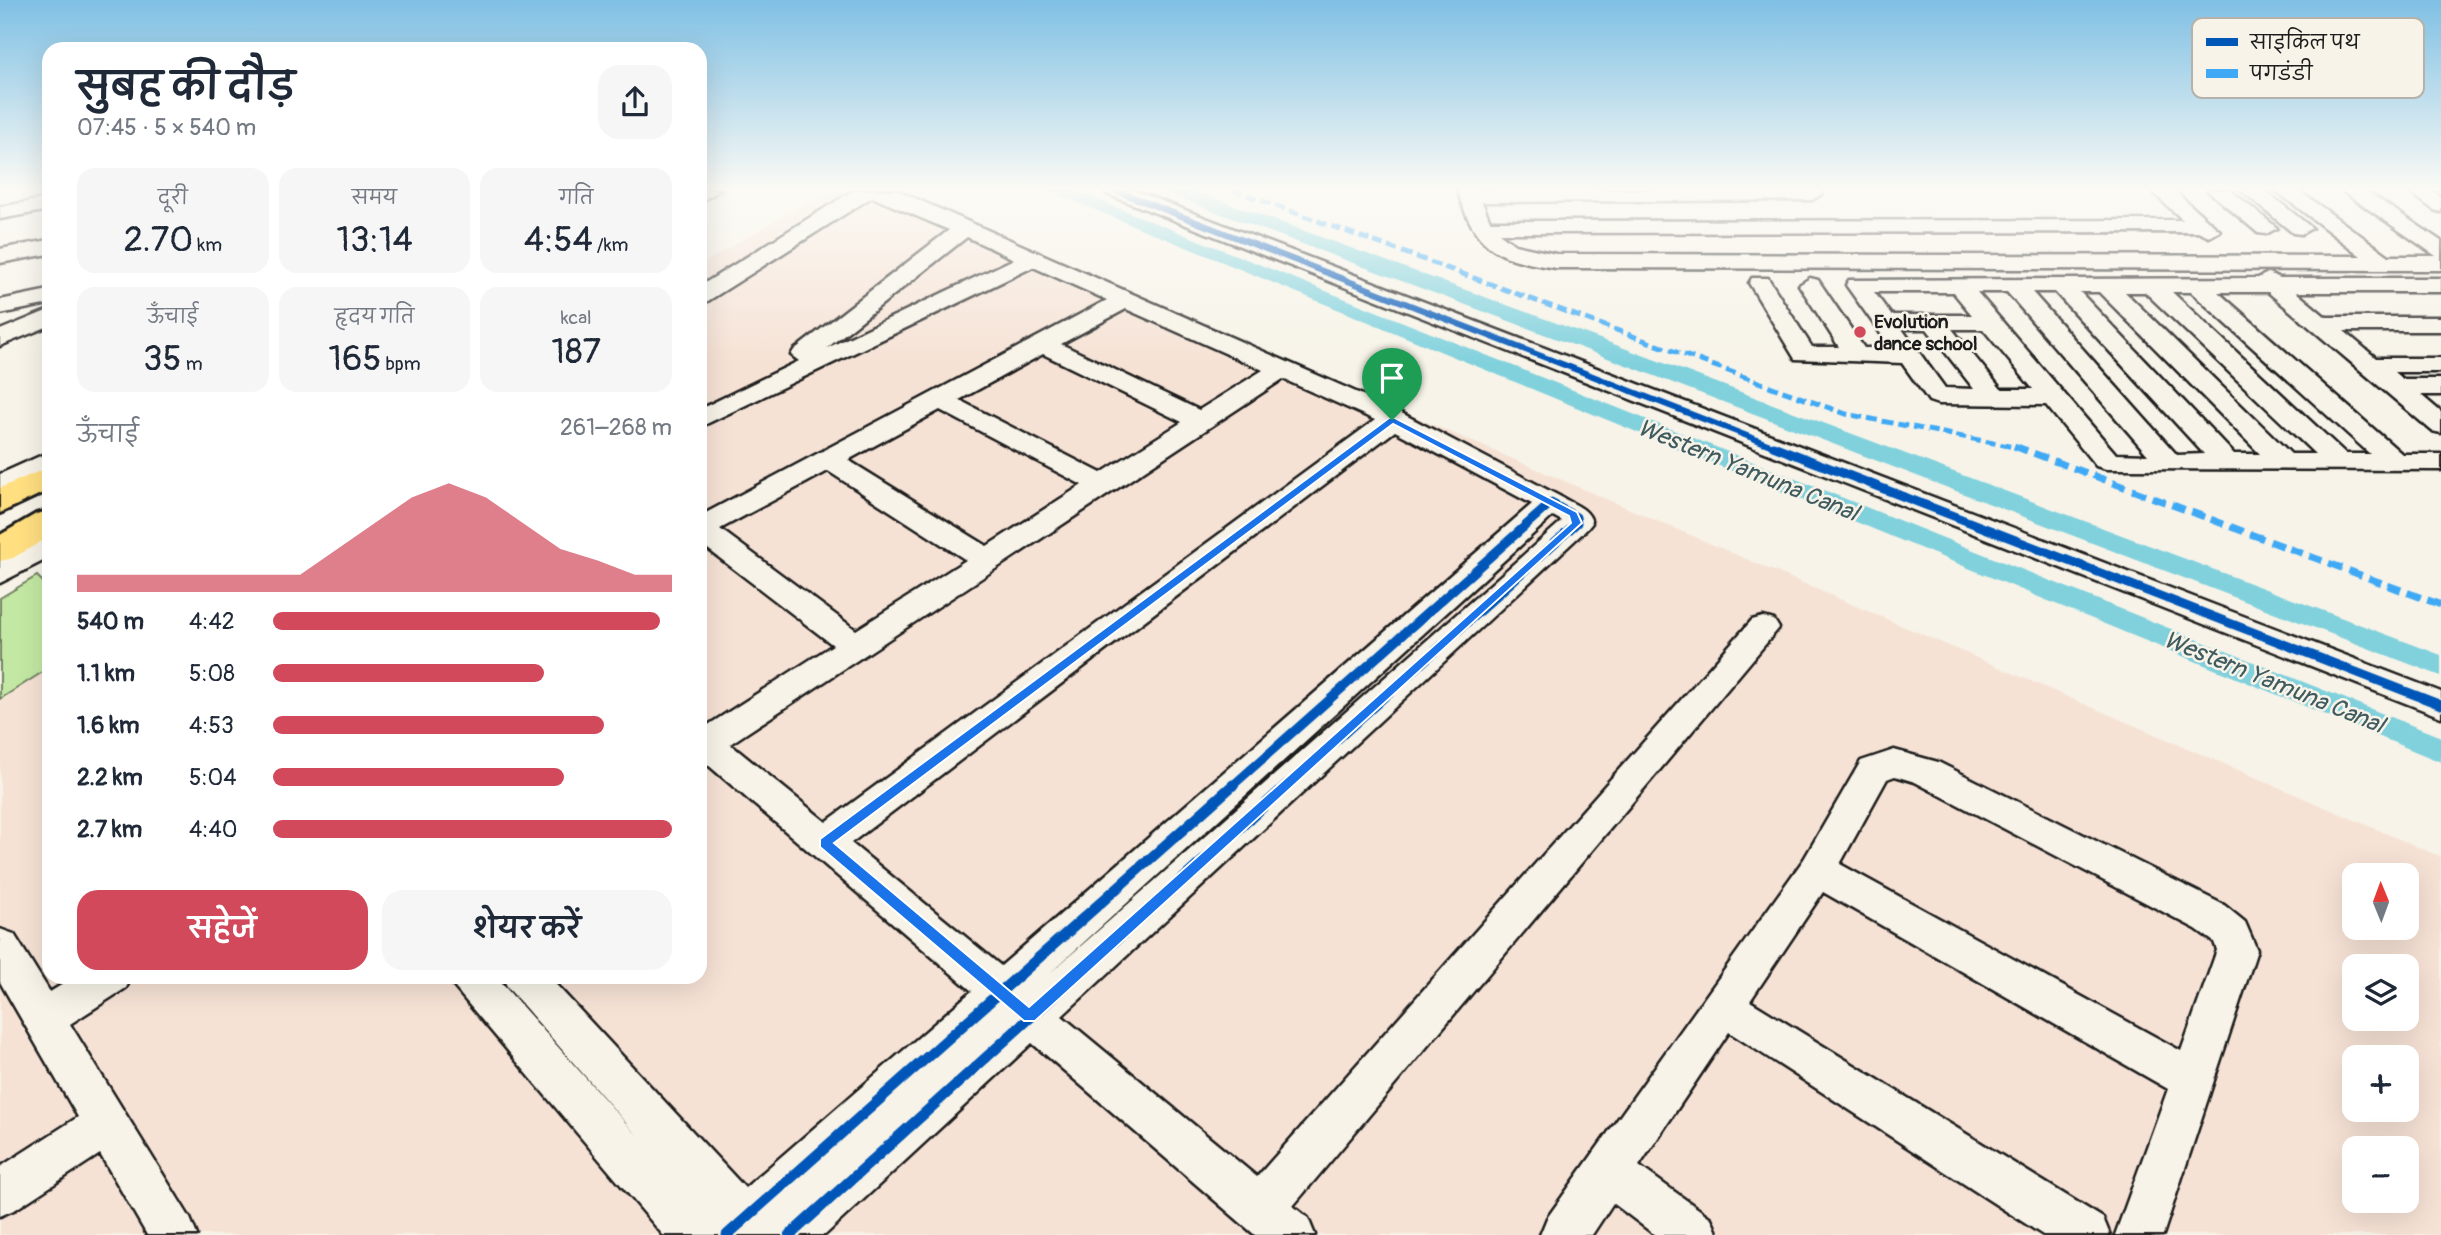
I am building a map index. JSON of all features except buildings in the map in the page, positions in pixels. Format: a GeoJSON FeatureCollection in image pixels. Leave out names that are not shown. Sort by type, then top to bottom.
{"type":"FeatureCollection","features":[{"type":"Feature","properties":{"kind":"main road"},"geometry":{"type":"LineString","coordinates":[[0,502],[42,477]]}},
{"type":"Feature","properties":{"kind":"main road"},"geometry":{"type":"LineString","coordinates":[[0,550],[42,526]]}},
{"type":"Feature","properties":{"kind":"street"},"geometry":{"type":"LineString","coordinates":[[0,256],[42,248]]}},
{"type":"Feature","properties":{"kind":"street"},"geometry":{"type":"LineString","coordinates":[[707,292],[777,248]]}},
{"type":"Feature","properties":{"kind":"street"},"geometry":{"type":"LineString","coordinates":[[756,392],[941,248]]}},
{"type":"Feature","properties":{"kind":"street"},"geometry":{"type":"LineString","coordinates":[[790,1235],[1015,1004],[1550,503],[1392,420],[1006,248]]}},
{"type":"Feature","properties":{"kind":"street"},"geometry":{"type":"LineString","coordinates":[[1263,248],[2441,705]]}},
{"type":"Feature","properties":{"kind":"street"},"geometry":{"type":"LineString","coordinates":[[1504,248],[1547,260],[1563,248]]}},
{"type":"Feature","properties":{"kind":"street"},"geometry":{"type":"LineString","coordinates":[[1602,248],[1959,285],[2197,285],[2246,274]]}},
{"type":"Feature","properties":{"kind":"street"},"geometry":{"type":"LineString","coordinates":[[1851,248],[1860,274],[1884,322],[1938,396],[2052,397]]}},
{"type":"Feature","properties":{"kind":"street"},"geometry":{"type":"LineString","coordinates":[[2226,248],[2246,274],[2441,454]]}},
{"type":"Feature","properties":{"kind":"street"},"geometry":{"type":"LineString","coordinates":[[2242,248],[2274,274],[2297,304],[2436,417]]}},
{"type":"Feature","properties":{"kind":"street"},"geometry":{"type":"LineString","coordinates":[[2290,248],[2310,263]]}},
{"type":"Feature","properties":{"kind":"street"},"geometry":{"type":"LineString","coordinates":[[2326,248],[2346,263]]}},
{"type":"Feature","properties":{"kind":"street"},"geometry":{"type":"LineString","coordinates":[[2363,248],[2384,263]]}},
{"type":"Feature","properties":{"kind":"street"},"geometry":{"type":"LineString","coordinates":[[2411,248],[2431,263]]}},
{"type":"Feature","properties":{"kind":"street"},"geometry":{"type":"LineString","coordinates":[[707,416],[1031,259]]}},
{"type":"Feature","properties":{"kind":"street"},"geometry":{"type":"LineString","coordinates":[[1747,263],[1801,352],[1813,356],[1908,356]]}},
{"type":"Feature","properties":{"kind":"street"},"geometry":{"type":"LineString","coordinates":[[2274,274],[2310,263],[2431,263]]}},
{"type":"Feature","properties":{"kind":"street"},"geometry":{"type":"LineString","coordinates":[[1760,283],[1810,285],[1860,274],[2274,274],[2441,285]]}},
{"type":"Feature","properties":{"kind":"street"},"geometry":{"type":"LineString","coordinates":[[1810,285],[1857,356]]}},
{"type":"Feature","properties":{"kind":"street"},"geometry":{"type":"LineString","coordinates":[[1959,285],[2106,460],[2169,463],[2441,462]]}},
{"type":"Feature","properties":{"kind":"street"},"geometry":{"type":"LineString","coordinates":[[2013,285],[2169,463]]}},
{"type":"Feature","properties":{"kind":"street"},"geometry":{"type":"LineString","coordinates":[[2061,285],[2226,462]]}},
{"type":"Feature","properties":{"kind":"street"},"geometry":{"type":"LineString","coordinates":[[2105,285],[2283,462]]}},
{"type":"Feature","properties":{"kind":"street"},"geometry":{"type":"LineString","coordinates":[[2151,285],[2339,462]]}},
{"type":"Feature","properties":{"kind":"street"},"geometry":{"type":"LineString","coordinates":[[2197,285],[2395,462]]}},
{"type":"Feature","properties":{"kind":"street"},"geometry":{"type":"LineString","coordinates":[[0,307],[42,298]]}},
{"type":"Feature","properties":{"kind":"street"},"geometry":{"type":"LineString","coordinates":[[707,524],[1125,300]]}},
{"type":"Feature","properties":{"kind":"street"},"geometry":{"type":"LineString","coordinates":[[2297,304],[2441,304]]}},
{"type":"Feature","properties":{"kind":"street"},"geometry":{"type":"LineString","coordinates":[[0,339],[42,320]]}},
{"type":"Feature","properties":{"kind":"street"},"geometry":{"type":"LineString","coordinates":[[1884,322],[1989,322]]}},
{"type":"Feature","properties":{"kind":"street"},"geometry":{"type":"LineString","coordinates":[[1934,322],[1995,398]]}},
{"type":"Feature","properties":{"kind":"street"},"geometry":{"type":"LineString","coordinates":[[2320,324],[2441,324]]}},
{"type":"Feature","properties":{"kind":"street"},"geometry":{"type":"LineString","coordinates":[[2344,344],[2441,344]]}},
{"type":"Feature","properties":{"kind":"street"},"geometry":{"type":"LineString","coordinates":[[1043,345],[1201,421]]}},
{"type":"Feature","properties":{"kind":"street"},"geometry":{"type":"LineString","coordinates":[[2369,365],[2441,365]]}},
{"type":"Feature","properties":{"kind":"street"},"geometry":{"type":"LineString","coordinates":[[707,739],[856,646],[1281,369]]}},
{"type":"Feature","properties":{"kind":"street"},"geometry":{"type":"LineString","coordinates":[[2396,387],[2441,387]]}},
{"type":"Feature","properties":{"kind":"street"},"geometry":{"type":"LineString","coordinates":[[940,400],[1102,485]]}},
{"type":"Feature","properties":{"kind":"street"},"geometry":{"type":"LineString","coordinates":[[825,843],[1392,420]]}},
{"type":"Feature","properties":{"kind":"street"},"geometry":{"type":"LineString","coordinates":[[828,459],[987,560]]}},
{"type":"Feature","properties":{"kind":"street"},"geometry":{"type":"LineString","coordinates":[[0,485],[42,477]]}},
{"type":"Feature","properties":{"kind":"street"},"geometry":{"type":"LineString","coordinates":[[707,533],[856,646]]}},
{"type":"Feature","properties":{"kind":"street"},"geometry":{"type":"LineString","coordinates":[[0,573],[42,549]]}},
{"type":"Feature","properties":{"kind":"street"},"geometry":{"type":"LineString","coordinates":[[707,744],[1275,1222],[1763,628]]}},
{"type":"Feature","properties":{"kind":"street"},"geometry":{"type":"LineString","coordinates":[[1564,1235],[1817,870],[1874,771],[1894,763],[1925,771],[2210,917],[2232,934],[2237,950],[2139,1235]]}},
{"type":"Feature","properties":{"kind":"street"},"geometry":{"type":"LineString","coordinates":[[1817,870],[2191,1079]]}},
{"type":"Feature","properties":{"kind":"street"},"geometry":{"type":"LineString","coordinates":[[0,946],[173,1235]]}},
{"type":"Feature","properties":{"kind":"street"},"geometry":{"type":"LineString","coordinates":[[43,1018],[99,984]]}},
{"type":"Feature","properties":{"kind":"street"},"geometry":{"type":"LineString","coordinates":[[476,984],[694,1235]]}},
{"type":"Feature","properties":{"kind":"street"},"geometry":{"type":"LineString","coordinates":[[529,984],[742,1230],[1015,1004]]}},
{"type":"Feature","properties":{"kind":"street"},"geometry":{"type":"LineString","coordinates":[[1723,1006],[2086,1235]]}},
{"type":"Feature","properties":{"kind":"street"},"geometry":{"type":"LineString","coordinates":[[0,1193],[107,1124]]}},
{"type":"Feature","properties":{"kind":"street"},"geometry":{"type":"LineString","coordinates":[[1608,1171],[1694,1235]]}},
{"type":"Feature","properties":{"kind":"shaded area"},"geometry":{"type":"Polygon","coordinates":[[[729,248],[1020,248],[2441,857],[2441,1235],[0,1235],[0,701],[42,673],[42,984],[707,984],[707,261],[729,248]]]}},
{"type":"Feature","properties":{"kind":"green space"},"geometry":{"type":"Polygon","coordinates":[[[37,576],[42,581],[42,672],[0,699],[0,598],[37,576]]]}},
{"type":"Feature","properties":{"kind":"waterway","name":"Western Yamuna Canal"},"geometry":{"type":"LineString","coordinates":[[1199,248],[2441,750]]}},
{"type":"Feature","properties":{"kind":"waterway"},"geometry":{"type":"LineString","coordinates":[[1330,248],[2441,666]]}},
{"type":"Feature","properties":{"kind":"marked path"},"geometry":{"type":"LineString","coordinates":[[1391,248],[1846,414],[2012,445],[2441,605]]}},
{"type":"Feature","properties":{"kind":"cycle path"},"geometry":{"type":"LineString","coordinates":[[1263,248],[2441,705]]}},
{"type":"Feature","properties":{"kind":"cycle path"},"geometry":{"type":"LineString","coordinates":[[727,1235],[1551,503],[1576,517],[1577,523],[790,1235]]}},
{"type":"Feature","properties":{"kind":"place","name":"Evolution dance school"},"geometry":{"type":"Point","coordinates":[1860,332]}},
{"type":"Feature","properties":{"kind":"route"},"geometry":{"type":"LineString","coordinates":[[1392,420],[1574,514],[1577,523],[1030,1016],[825,843],[1382,429],[1392,420]]}}]}
